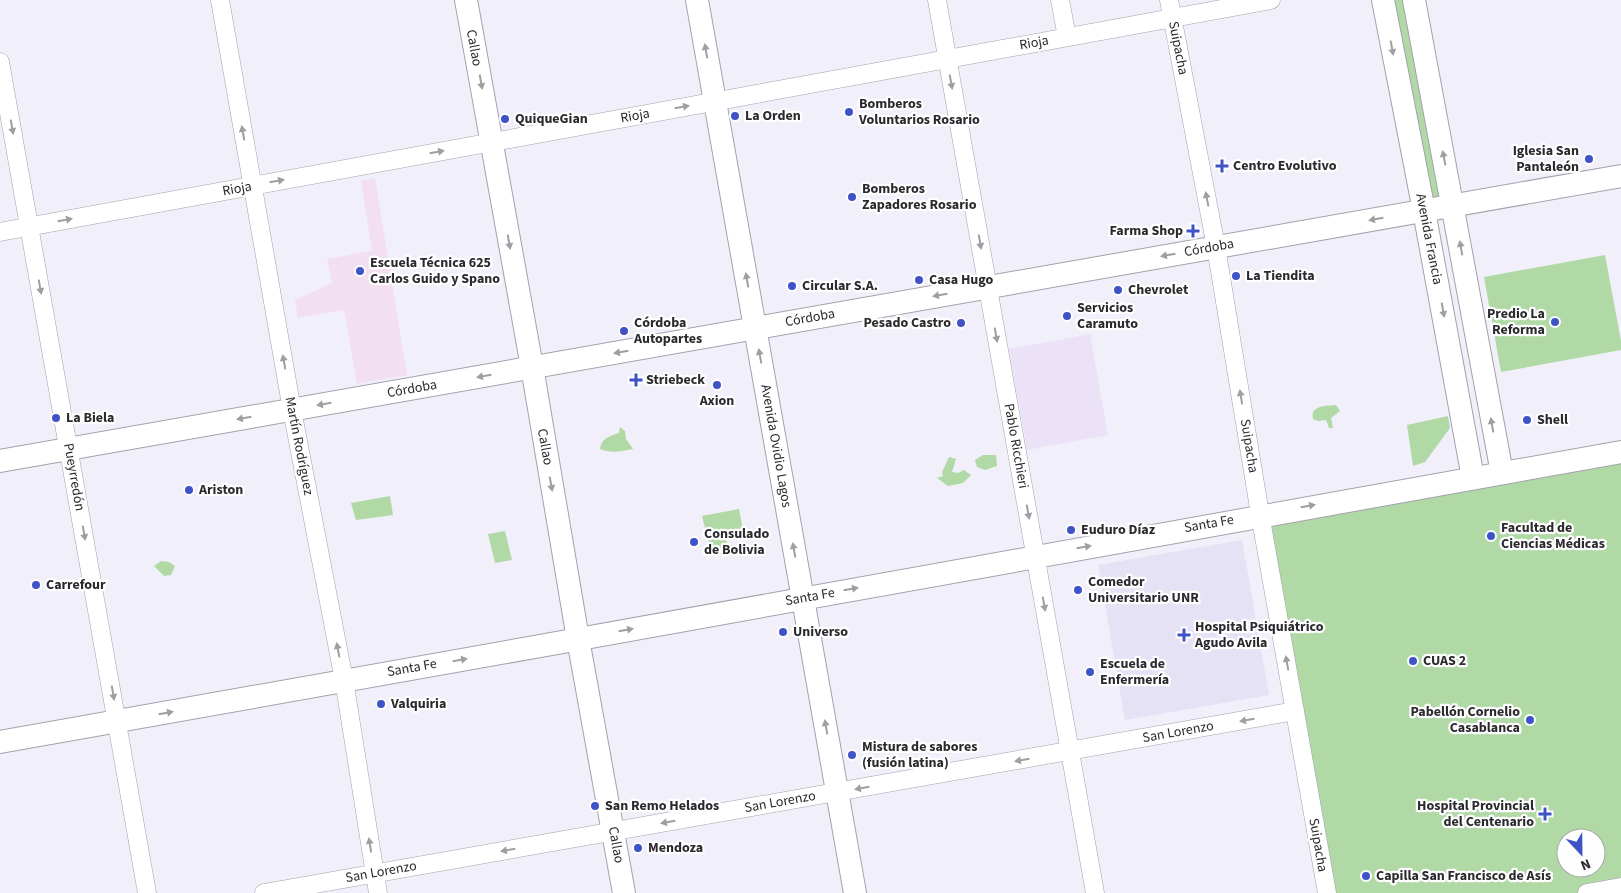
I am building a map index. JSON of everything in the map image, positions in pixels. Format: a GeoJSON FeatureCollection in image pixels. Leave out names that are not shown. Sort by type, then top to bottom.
{"type":"FeatureCollection","features":[{"type":"Feature","properties":{"kind":"main road","name":"Callao"},"geometry":{"type":"LineString","coordinates":[[466,0],[624,893]]}},
{"type":"Feature","properties":{"kind":"main road","name":"Avenida Ovidio Lagos"},"geometry":{"type":"LineString","coordinates":[[697,0],[855,893]]}},
{"type":"Feature","properties":{"kind":"main road","name":"Avenida Francia"},"geometry":{"type":"LineString","coordinates":[[1383,0],[1473,478]]}},
{"type":"Feature","properties":{"kind":"main road","name":"Avenida Francia"},"geometry":{"type":"LineString","coordinates":[[1414,0],[1502,473]]}},
{"type":"Feature","properties":{"kind":"main road","name":"Córdoba"},"geometry":{"type":"LineString","coordinates":[[0,461],[1621,176]]}},
{"type":"Feature","properties":{"kind":"main road","name":"Santa Fe"},"geometry":{"type":"LineString","coordinates":[[0,742],[578,639],[1260,514],[1621,452]]}},
{"type":"Feature","properties":{"kind":"street","name":"Martín Rodríguez"},"geometry":{"type":"LineString","coordinates":[[220,0],[292,410],[344,680],[378,893]]}},
{"type":"Feature","properties":{"kind":"street","name":"Pablo Ricchieri"},"geometry":{"type":"LineString","coordinates":[[937,0],[1095,893]]}},
{"type":"Feature","properties":{"kind":"street"},"geometry":{"type":"LineString","coordinates":[[1060,0],[1067,37]]}},
{"type":"Feature","properties":{"kind":"street","name":"Suipacha"},"geometry":{"type":"LineString","coordinates":[[1170,0],[1216,247],[1326,893]]}},
{"type":"Feature","properties":{"kind":"street","name":"Rioja"},"geometry":{"type":"LineString","coordinates":[[0,232],[1270,0]]}},
{"type":"Feature","properties":{"kind":"street","name":"Pueyrredón"},"geometry":{"type":"LineString","coordinates":[[0,62],[147,893]]}},
{"type":"Feature","properties":{"kind":"street","name":"San Lorenzo"},"geometry":{"type":"LineString","coordinates":[[264,893],[1296,711]]}},
{"type":"Feature","properties":{"kind":"street"},"geometry":{"type":"LineString","coordinates":[[1587,893],[1621,887]]}},
{"type":"Feature","properties":{"kind":"shaded area","name":"Escuela Técnica 625 Carlos Guido y Spano"},"geometry":{"type":"Polygon","coordinates":[[[375,178],[407,375],[357,384],[344,310],[298,318],[295,300],[332,283],[327,259],[372,251],[361,181],[375,178]]]}},
{"type":"Feature","properties":{"kind":"shaded area"},"geometry":{"type":"Polygon","coordinates":[[[1090,334],[1108,435],[1027,450],[1009,349],[1090,334]]]}},
{"type":"Feature","properties":{"kind":"shaded area","name":"Hospital Psiquiátrico Agudo Avila"},"geometry":{"type":"Polygon","coordinates":[[[1242,540],[1269,695],[1125,720],[1098,565],[1242,540]]]}},
{"type":"Feature","properties":{"kind":"green space"},"geometry":{"type":"Polygon","coordinates":[[[1383,0],[1414,0],[1453,206],[1424,211],[1383,0]]]}},
{"type":"Feature","properties":{"kind":"green space","name":"Predio La Reforma"},"geometry":{"type":"Polygon","coordinates":[[[1605,255],[1621,350],[1501,372],[1484,277],[1605,255]]]}},
{"type":"Feature","properties":{"kind":"green space"},"geometry":{"type":"Polygon","coordinates":[[[1336,405],[1340,411],[1331,418],[1333,428],[1329,428],[1326,420],[1318,421],[1313,419],[1316,409],[1336,405]]]}},
{"type":"Feature","properties":{"kind":"green space"},"geometry":{"type":"Polygon","coordinates":[[[1448,416],[1450,428],[1425,462],[1413,466],[1407,425],[1448,416]]]}},
{"type":"Feature","properties":{"kind":"green space"},"geometry":{"type":"Polygon","coordinates":[[[620,427],[625,431],[626,439],[633,449],[612,452],[600,449],[604,440],[609,436],[619,433],[620,427]]]}},
{"type":"Feature","properties":{"kind":"green space"},"geometry":{"type":"Polygon","coordinates":[[[1621,452],[1621,887],[1587,893],[1327,893],[1260,514],[1621,452]]]}},
{"type":"Feature","properties":{"kind":"green space"},"geometry":{"type":"Polygon","coordinates":[[[983,455],[996,455],[997,466],[985,470],[977,467],[975,460],[983,455]]]}},
{"type":"Feature","properties":{"kind":"green space"},"geometry":{"type":"Polygon","coordinates":[[[949,457],[956,459],[952,472],[958,473],[964,470],[971,475],[963,483],[948,486],[937,478],[943,476],[942,472],[949,457]]]}},
{"type":"Feature","properties":{"kind":"green space"},"geometry":{"type":"Polygon","coordinates":[[[390,496],[393,515],[356,520],[351,503],[390,496]]]}},
{"type":"Feature","properties":{"kind":"green space"},"geometry":{"type":"Polygon","coordinates":[[[739,509],[744,535],[734,531],[728,533],[725,537],[728,545],[734,545],[736,551],[712,556],[702,516],[739,509]]]}},
{"type":"Feature","properties":{"kind":"green space"},"geometry":{"type":"Polygon","coordinates":[[[505,531],[512,560],[495,563],[488,534],[505,531]]]}},
{"type":"Feature","properties":{"kind":"green space"},"geometry":{"type":"Polygon","coordinates":[[[161,561],[169,562],[175,566],[171,575],[164,576],[154,566],[161,561]]]}},
{"type":"Feature","properties":{"kind":"place","name":"Bomberos Voluntarios Rosario"},"geometry":{"type":"Point","coordinates":[849,112]}},
{"type":"Feature","properties":{"kind":"place","name":"La Orden"},"geometry":{"type":"Point","coordinates":[735,116]}},
{"type":"Feature","properties":{"kind":"place","name":"QuiqueGian"},"geometry":{"type":"Point","coordinates":[505,119]}},
{"type":"Feature","properties":{"kind":"place","name":"Iglesia San Pantaleón"},"geometry":{"type":"Point","coordinates":[1589,159]}},
{"type":"Feature","properties":{"kind":"place","name":"Centro Evolutivo"},"geometry":{"type":"Point","coordinates":[1222,166]}},
{"type":"Feature","properties":{"kind":"place","name":"Bomberos Zapadores Rosario"},"geometry":{"type":"Point","coordinates":[852,197]}},
{"type":"Feature","properties":{"kind":"place","name":"Farma Shop"},"geometry":{"type":"Point","coordinates":[1193,231]}},
{"type":"Feature","properties":{"kind":"place","name":"Escuela Técnica 625 Carlos Guido y Spano"},"geometry":{"type":"Point","coordinates":[360,271]}},
{"type":"Feature","properties":{"kind":"place","name":"La Tiendita"},"geometry":{"type":"Point","coordinates":[1236,276]}},
{"type":"Feature","properties":{"kind":"place","name":"Casa Hugo"},"geometry":{"type":"Point","coordinates":[919,280]}},
{"type":"Feature","properties":{"kind":"place","name":"Circular S.A."},"geometry":{"type":"Point","coordinates":[792,286]}},
{"type":"Feature","properties":{"kind":"place","name":"Chevrolet"},"geometry":{"type":"Point","coordinates":[1118,290]}},
{"type":"Feature","properties":{"kind":"place","name":"Servicios Caramuto"},"geometry":{"type":"Point","coordinates":[1067,316]}},
{"type":"Feature","properties":{"kind":"place","name":"Predio La Reforma"},"geometry":{"type":"Point","coordinates":[1555,322]}},
{"type":"Feature","properties":{"kind":"place","name":"Pesado Castro"},"geometry":{"type":"Point","coordinates":[961,323]}},
{"type":"Feature","properties":{"kind":"place","name":"Córdoba Autopartes"},"geometry":{"type":"Point","coordinates":[624,331]}},
{"type":"Feature","properties":{"kind":"place","name":"Striebeck"},"geometry":{"type":"Point","coordinates":[636,380]}},
{"type":"Feature","properties":{"kind":"place","name":"Axion"},"geometry":{"type":"Point","coordinates":[717,385]}},
{"type":"Feature","properties":{"kind":"place","name":"La Biela"},"geometry":{"type":"Point","coordinates":[56,418]}},
{"type":"Feature","properties":{"kind":"place","name":"Shell"},"geometry":{"type":"Point","coordinates":[1527,420]}},
{"type":"Feature","properties":{"kind":"place","name":"Ariston"},"geometry":{"type":"Point","coordinates":[189,490]}},
{"type":"Feature","properties":{"kind":"place","name":"Euduro Díaz"},"geometry":{"type":"Point","coordinates":[1071,530]}},
{"type":"Feature","properties":{"kind":"place","name":"Facultad de Ciencias Médicas"},"geometry":{"type":"Point","coordinates":[1491,536]}},
{"type":"Feature","properties":{"kind":"place","name":"Consulado de Bolivia"},"geometry":{"type":"Point","coordinates":[694,542]}},
{"type":"Feature","properties":{"kind":"place","name":"Carrefour"},"geometry":{"type":"Point","coordinates":[36,585]}},
{"type":"Feature","properties":{"kind":"place","name":"Comedor Universitario UNR"},"geometry":{"type":"Point","coordinates":[1078,590]}},
{"type":"Feature","properties":{"kind":"place","name":"Universo"},"geometry":{"type":"Point","coordinates":[783,632]}},
{"type":"Feature","properties":{"kind":"place","name":"Hospital Psiquiátrico Agudo Avila"},"geometry":{"type":"Point","coordinates":[1184,635]}},
{"type":"Feature","properties":{"kind":"place","name":"CUAS 2"},"geometry":{"type":"Point","coordinates":[1413,661]}},
{"type":"Feature","properties":{"kind":"place","name":"Escuela de Enfermería"},"geometry":{"type":"Point","coordinates":[1090,672]}},
{"type":"Feature","properties":{"kind":"place","name":"Valquiria"},"geometry":{"type":"Point","coordinates":[381,704]}},
{"type":"Feature","properties":{"kind":"place","name":"Pabellón Cornelio Casablanca"},"geometry":{"type":"Point","coordinates":[1530,720]}},
{"type":"Feature","properties":{"kind":"place","name":"Mistura de sabores (fusión latina)"},"geometry":{"type":"Point","coordinates":[852,755]}},
{"type":"Feature","properties":{"kind":"place","name":"San Remo Helados"},"geometry":{"type":"Point","coordinates":[595,806]}},
{"type":"Feature","properties":{"kind":"place","name":"Hospital Provincial del Centenario"},"geometry":{"type":"Point","coordinates":[1545,814]}},
{"type":"Feature","properties":{"kind":"place","name":"Mendoza"},"geometry":{"type":"Point","coordinates":[638,848]}},
{"type":"Feature","properties":{"kind":"place","name":"Capilla San Francisco de Asís"},"geometry":{"type":"Point","coordinates":[1366,876]}}]}
